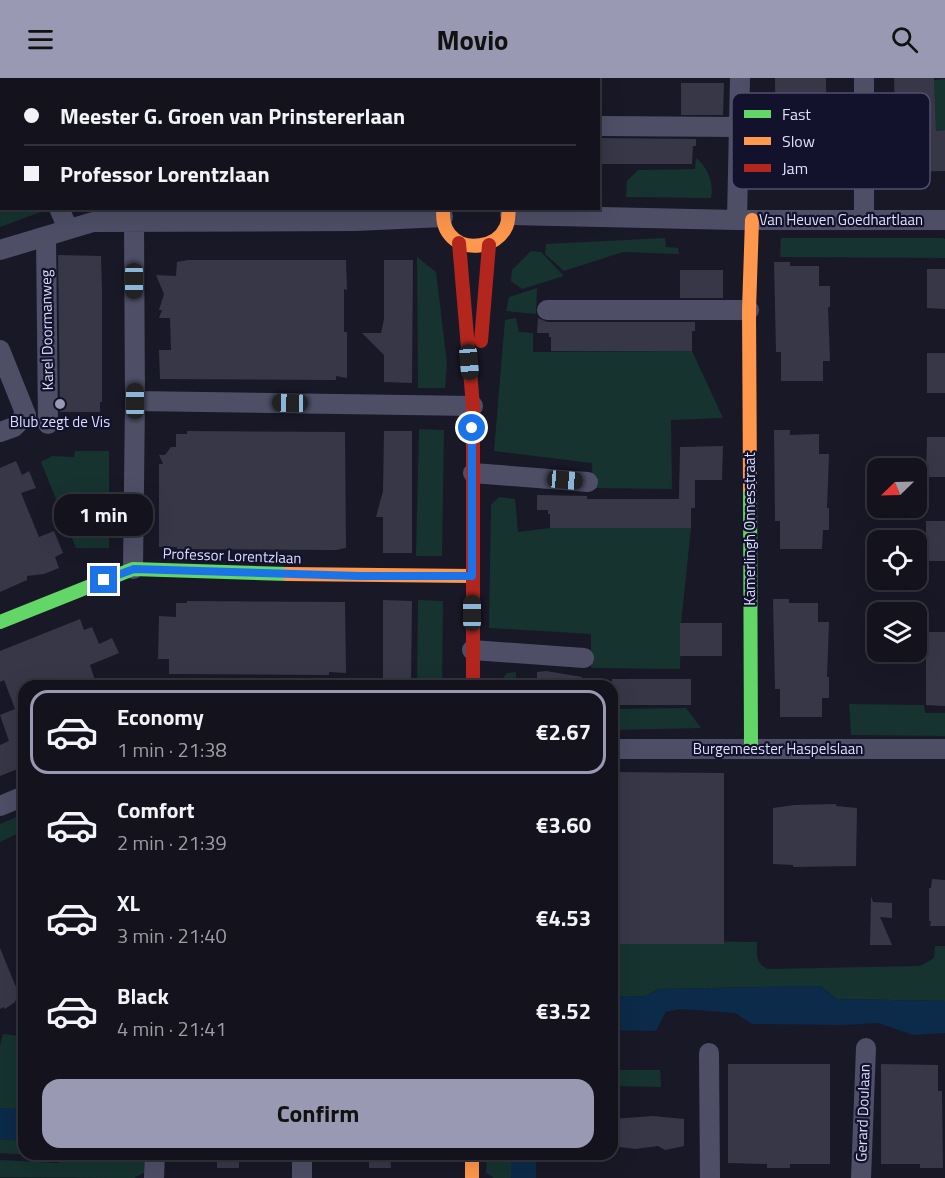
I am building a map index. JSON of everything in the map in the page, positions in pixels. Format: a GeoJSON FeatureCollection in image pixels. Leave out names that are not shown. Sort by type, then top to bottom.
{"type":"FeatureCollection","features":[{"type":"Feature","properties":{"kind":"street","name":"Van Heuven Goedhartlaan"},"geometry":{"type":"LineString","coordinates":[[739,93],[740,78]]}},
{"type":"Feature","properties":{"kind":"street"},"geometry":{"type":"LineString","coordinates":[[600,126],[732,127]]}},
{"type":"Feature","properties":{"kind":"street","name":"Van Heuven Goedhartlaan"},"geometry":{"type":"LineString","coordinates":[[743,189],[745,220]]}},
{"type":"Feature","properties":{"kind":"street"},"geometry":{"type":"LineString","coordinates":[[864,189],[864,220]]}},
{"type":"Feature","properties":{"kind":"street"},"geometry":{"type":"LineString","coordinates":[[60,210],[68,229]]}},
{"type":"Feature","properties":{"kind":"street","name":"Van Heuven Goedhartlaan"},"geometry":{"type":"LineString","coordinates":[[509,212],[745,220],[945,220]]}},
{"type":"Feature","properties":{"kind":"street"},"geometry":{"type":"LineString","coordinates":[[0,250],[93,222],[355,221],[443,213],[444,225],[450,235],[459,243],[474,247],[489,245],[496,241],[506,230],[509,212]]}},
{"type":"Feature","properties":{"kind":"street","name":"Kamerlingh Onnesstraat"},"geometry":{"type":"LineString","coordinates":[[745,220],[749,310],[752,748]]}},
{"type":"Feature","properties":{"kind":"street"},"geometry":{"type":"LineString","coordinates":[[134,222],[134,569]]}},
{"type":"Feature","properties":{"kind":"street","name":"Karel Doormanweg"},"geometry":{"type":"LineString","coordinates":[[46,236],[48,424]]}},
{"type":"Feature","properties":{"kind":"street"},"geometry":{"type":"LineString","coordinates":[[459,243],[472,406],[472,680]]}},
{"type":"Feature","properties":{"kind":"street"},"geometry":{"type":"LineString","coordinates":[[472,406],[479,365],[489,245]]}},
{"type":"Feature","properties":{"kind":"street"},"geometry":{"type":"LineString","coordinates":[[547,310],[749,310]]}},
{"type":"Feature","properties":{"kind":"street"},"geometry":{"type":"LineString","coordinates":[[0,350],[26,415],[14,427],[0,432]]}},
{"type":"Feature","properties":{"kind":"street"},"geometry":{"type":"LineString","coordinates":[[135,401],[472,406]]}},
{"type":"Feature","properties":{"kind":"street"},"geometry":{"type":"LineString","coordinates":[[473,473],[588,482]]}},
{"type":"Feature","properties":{"kind":"street","name":"Professor Lorentzlaan"},"geometry":{"type":"LineString","coordinates":[[0,622],[134,569],[359,576],[472,576]]}},
{"type":"Feature","properties":{"kind":"street"},"geometry":{"type":"LineString","coordinates":[[472,650],[584,658]]}},
{"type":"Feature","properties":{"kind":"street","name":"Burgemeester Haspelslaan"},"geometry":{"type":"LineString","coordinates":[[618,749],[945,749]]}},
{"type":"Feature","properties":{"kind":"street"},"geometry":{"type":"LineString","coordinates":[[0,806],[18,798]]}},
{"type":"Feature","properties":{"kind":"street","name":"Gerard Doulaan"},"geometry":{"type":"LineString","coordinates":[[861,1178],[866,1048]]}},
{"type":"Feature","properties":{"kind":"street"},"geometry":{"type":"LineString","coordinates":[[710,1053],[710,1178]]}},
{"type":"Feature","properties":{"kind":"street"},"geometry":{"type":"LineString","coordinates":[[154,1178],[155,1160]]}},
{"type":"Feature","properties":{"kind":"street"},"geometry":{"type":"LineString","coordinates":[[302,1160],[302,1178]]}},
{"type":"Feature","properties":{"kind":"street"},"geometry":{"type":"LineString","coordinates":[[472,1160],[472,1178]]}},
{"type":"Feature","properties":{"kind":"green space"},"geometry":{"type":"Polygon","coordinates":[[[945,79],[945,130],[936,131],[934,80],[945,79]]]}},
{"type":"Feature","properties":{"kind":"green space"},"geometry":{"type":"Polygon","coordinates":[[[696,158],[704,166],[709,176],[712,187],[711,198],[626,197],[627,181],[638,170],[695,169],[696,158]]]}},
{"type":"Feature","properties":{"kind":"green space"},"geometry":{"type":"Polygon","coordinates":[[[0,210],[46,210],[0,227],[0,210]]]}},
{"type":"Feature","properties":{"kind":"green space"},"geometry":{"type":"Polygon","coordinates":[[[665,238],[666,247],[678,248],[679,254],[623,252],[564,271],[545,254],[546,244],[665,238]]]}},
{"type":"Feature","properties":{"kind":"green space"},"geometry":{"type":"Polygon","coordinates":[[[781,238],[942,238],[945,239],[945,258],[780,257],[781,238]]]}},
{"type":"Feature","properties":{"kind":"green space"},"geometry":{"type":"Polygon","coordinates":[[[531,251],[541,252],[564,276],[522,289],[511,281],[512,270],[531,251]]]}},
{"type":"Feature","properties":{"kind":"green space"},"geometry":{"type":"Polygon","coordinates":[[[417,257],[436,272],[447,363],[445,388],[418,388],[417,257]]]}},
{"type":"Feature","properties":{"kind":"green space"},"geometry":{"type":"Polygon","coordinates":[[[537,288],[536,314],[506,311],[509,297],[537,288]]]}},
{"type":"Feature","properties":{"kind":"green space"},"geometry":{"type":"Polygon","coordinates":[[[516,318],[519,332],[533,333],[533,352],[692,351],[723,418],[671,420],[672,489],[593,488],[592,463],[494,451],[505,320],[516,318]]]}},
{"type":"Feature","properties":{"kind":"green space"},"geometry":{"type":"Polygon","coordinates":[[[419,429],[444,430],[442,556],[416,556],[419,429]]]}},
{"type":"Feature","properties":{"kind":"green space"},"geometry":{"type":"Polygon","coordinates":[[[75,451],[109,451],[109,548],[76,548],[41,462],[52,456],[74,457],[75,451]]]}},
{"type":"Feature","properties":{"kind":"green space"},"geometry":{"type":"Polygon","coordinates":[[[499,497],[515,499],[518,532],[550,528],[691,528],[681,624],[680,669],[591,668],[591,634],[489,628],[491,505],[499,497]]]}},
{"type":"Feature","properties":{"kind":"green space"},"geometry":{"type":"Polygon","coordinates":[[[418,600],[443,601],[442,680],[417,680],[418,600]]]}},
{"type":"Feature","properties":{"kind":"green space"},"geometry":{"type":"Polygon","coordinates":[[[516,672],[516,680],[503,680],[507,673],[516,672]]]}},
{"type":"Feature","properties":{"kind":"green space"},"geometry":{"type":"Polygon","coordinates":[[[849,704],[924,705],[925,713],[945,713],[945,736],[851,735],[849,704]]]}},
{"type":"Feature","properties":{"kind":"green space"},"geometry":{"type":"Polygon","coordinates":[[[686,708],[701,728],[618,730],[618,709],[686,708]]]}},
{"type":"Feature","properties":{"kind":"green space"},"geometry":{"type":"Polygon","coordinates":[[[18,816],[18,835],[0,842],[0,824],[18,816]]]}},
{"type":"Feature","properties":{"kind":"green space"},"geometry":{"type":"Polygon","coordinates":[[[618,940],[757,942],[759,961],[768,969],[920,966],[934,958],[935,946],[945,946],[945,1001],[837,999],[820,986],[659,989],[646,996],[618,997],[618,940]]]}},
{"type":"Feature","properties":{"kind":"green space"},"geometry":{"type":"Polygon","coordinates":[[[3,1034],[18,1036],[18,1107],[14,1108],[0,1108],[0,1045],[3,1034]]]}},
{"type":"Feature","properties":{"kind":"green space"},"geometry":{"type":"Polygon","coordinates":[[[618,1070],[660,1070],[661,1087],[618,1086],[618,1070]]]}},
{"type":"Feature","properties":{"kind":"green space"},"geometry":{"type":"Polygon","coordinates":[[[0,1139],[18,1140],[18,1154],[0,1153],[0,1139]]]}},
{"type":"Feature","properties":{"kind":"green space"},"geometry":{"type":"Polygon","coordinates":[[[0,1160],[57,1163],[67,1160],[147,1160],[147,1171],[134,1178],[0,1177],[0,1160]]]}},
{"type":"Feature","properties":{"kind":"green space"},"geometry":{"type":"Polygon","coordinates":[[[487,1160],[511,1160],[511,1178],[494,1178],[486,1173],[487,1160]]]}},
{"type":"Feature","properties":{"kind":"water"},"geometry":{"type":"Polygon","coordinates":[[[820,986],[837,999],[945,1001],[945,1033],[913,1035],[878,1023],[752,1024],[735,1013],[680,1009],[666,1012],[656,1031],[618,1030],[618,997],[646,996],[659,989],[820,986]]]}},
{"type":"Feature","properties":{"kind":"water"},"geometry":{"type":"Polygon","coordinates":[[[18,1107],[18,1140],[0,1139],[0,1108],[18,1107]]]}},
{"type":"Feature","properties":{"kind":"water"},"geometry":{"type":"Polygon","coordinates":[[[511,1160],[536,1160],[536,1178],[511,1178],[511,1160]]]}},
{"type":"Feature","properties":{"kind":"building"},"geometry":{"type":"Polygon","coordinates":[[[775,78],[826,78],[826,93],[775,93],[775,78]]]}},
{"type":"Feature","properties":{"kind":"building"},"geometry":{"type":"Polygon","coordinates":[[[894,78],[934,78],[936,131],[945,130],[945,171],[930,171],[930,93],[894,93],[894,78]]]}},
{"type":"Feature","properties":{"kind":"building"},"geometry":{"type":"Polygon","coordinates":[[[681,83],[724,83],[723,115],[681,115],[681,83]]]}},
{"type":"Feature","properties":{"kind":"building"},"geometry":{"type":"Polygon","coordinates":[[[600,138],[696,139],[696,146],[693,146],[692,164],[600,164],[600,138]]]}},
{"type":"Feature","properties":{"kind":"building"},"geometry":{"type":"Polygon","coordinates":[[[58,255],[101,256],[102,402],[100,402],[100,412],[60,412],[58,255]]]}},
{"type":"Feature","properties":{"kind":"building"},"geometry":{"type":"Polygon","coordinates":[[[188,260],[346,260],[347,290],[344,289],[344,332],[347,332],[347,378],[336,376],[336,380],[160,379],[159,350],[171,350],[170,318],[159,318],[164,294],[156,275],[176,276],[177,262],[188,260]]]}},
{"type":"Feature","properties":{"kind":"building"},"geometry":{"type":"Polygon","coordinates":[[[384,260],[413,260],[412,383],[384,382],[384,355],[362,333],[381,333],[384,319],[384,260]]]}},
{"type":"Feature","properties":{"kind":"building"},"geometry":{"type":"Polygon","coordinates":[[[774,262],[790,262],[790,266],[819,266],[819,286],[830,286],[830,307],[828,307],[830,361],[823,361],[823,381],[781,381],[781,352],[776,352],[774,262]]]}},
{"type":"Feature","properties":{"kind":"building"},"geometry":{"type":"Polygon","coordinates":[[[927,269],[945,269],[945,309],[927,308],[927,269]]]}},
{"type":"Feature","properties":{"kind":"building"},"geometry":{"type":"Polygon","coordinates":[[[680,270],[723,270],[723,298],[680,298],[680,270]]]}},
{"type":"Feature","properties":{"kind":"building"},"geometry":{"type":"Polygon","coordinates":[[[538,318],[547,322],[695,322],[695,331],[692,331],[692,351],[551,351],[549,333],[537,333],[538,318]]]}},
{"type":"Feature","properties":{"kind":"building"},"geometry":{"type":"Polygon","coordinates":[[[927,353],[945,353],[945,393],[927,393],[927,353]]]}},
{"type":"Feature","properties":{"kind":"building"},"geometry":{"type":"Polygon","coordinates":[[[774,430],[790,430],[790,435],[819,434],[819,454],[829,454],[827,508],[829,508],[829,530],[823,530],[822,549],[780,549],[780,521],[775,521],[774,430]]]}},
{"type":"Feature","properties":{"kind":"building"},"geometry":{"type":"Polygon","coordinates":[[[187,431],[345,432],[346,548],[336,550],[159,547],[159,464],[163,464],[159,455],[165,455],[171,447],[176,447],[176,434],[187,434],[187,431]]]}},
{"type":"Feature","properties":{"kind":"building"},"geometry":{"type":"Polygon","coordinates":[[[384,431],[412,431],[412,553],[383,553],[383,517],[376,517],[383,491],[384,431]]]}},
{"type":"Feature","properties":{"kind":"building"},"geometry":{"type":"Polygon","coordinates":[[[927,437],[945,437],[945,477],[927,477],[927,437]]]}},
{"type":"Feature","properties":{"kind":"building"},"geometry":{"type":"Polygon","coordinates":[[[723,446],[722,480],[695,480],[695,508],[691,508],[691,528],[550,528],[548,510],[537,510],[537,495],[587,496],[587,499],[679,499],[680,447],[723,446]]]}},
{"type":"Feature","properties":{"kind":"building"},"geometry":{"type":"Polygon","coordinates":[[[16,461],[22,475],[29,471],[36,488],[21,493],[39,537],[54,531],[63,553],[55,557],[59,568],[44,574],[27,576],[27,580],[0,592],[0,468],[16,461]]]}},
{"type":"Feature","properties":{"kind":"building"},"geometry":{"type":"Polygon","coordinates":[[[926,521],[945,521],[945,561],[927,561],[926,521]]]}},
{"type":"Feature","properties":{"kind":"building"},"geometry":{"type":"Polygon","coordinates":[[[773,599],[789,599],[789,603],[818,603],[818,622],[829,622],[827,677],[829,677],[829,698],[822,698],[822,717],[780,717],[780,689],[775,689],[773,599]]]}},
{"type":"Feature","properties":{"kind":"building"},"geometry":{"type":"Polygon","coordinates":[[[383,600],[412,601],[411,680],[383,680],[383,600]]]}},
{"type":"Feature","properties":{"kind":"building"},"geometry":{"type":"Polygon","coordinates":[[[187,601],[345,602],[346,673],[329,672],[329,675],[169,674],[169,659],[158,659],[159,616],[176,617],[176,603],[187,603],[187,601]]]}},
{"type":"Feature","properties":{"kind":"building"},"geometry":{"type":"Polygon","coordinates":[[[80,619],[84,630],[92,627],[99,644],[112,638],[119,653],[90,665],[95,680],[18,680],[18,769],[0,776],[0,745],[9,741],[0,715],[15,709],[4,680],[0,682],[0,651],[80,619]]]}},
{"type":"Feature","properties":{"kind":"building"},"geometry":{"type":"Polygon","coordinates":[[[680,623],[722,623],[722,656],[680,656],[680,623]]]}},
{"type":"Feature","properties":{"kind":"building"},"geometry":{"type":"Polygon","coordinates":[[[927,632],[945,632],[945,706],[926,705],[927,632]]]}},
{"type":"Feature","properties":{"kind":"building"},"geometry":{"type":"Polygon","coordinates":[[[546,671],[582,677],[582,680],[537,680],[537,672],[546,671]]]}},
{"type":"Feature","properties":{"kind":"building"},"geometry":{"type":"Polygon","coordinates":[[[691,679],[691,705],[618,705],[618,680],[612,680],[691,679]]]}},
{"type":"Feature","properties":{"kind":"building"},"geometry":{"type":"Polygon","coordinates":[[[618,772],[724,773],[724,944],[618,944],[618,772]]]}},
{"type":"Feature","properties":{"kind":"building"},"geometry":{"type":"Polygon","coordinates":[[[836,804],[836,806],[857,808],[856,866],[793,867],[793,865],[773,864],[773,808],[836,804]]]}},
{"type":"Feature","properties":{"kind":"building"},"geometry":{"type":"Polygon","coordinates":[[[932,879],[945,880],[945,926],[930,926],[929,888],[931,888],[932,879]]]}},
{"type":"Feature","properties":{"kind":"building"},"geometry":{"type":"Polygon","coordinates":[[[871,896],[873,902],[892,903],[892,918],[880,917],[892,945],[870,945],[871,896]]]}},
{"type":"Feature","properties":{"kind":"building"},"geometry":{"type":"Polygon","coordinates":[[[0,948],[18,992],[15,1002],[5,1009],[4,1007],[0,1009],[0,948]]]}},
{"type":"Feature","properties":{"kind":"building"},"geometry":{"type":"Polygon","coordinates":[[[728,1064],[830,1064],[830,1164],[790,1164],[790,1168],[767,1168],[767,1164],[728,1163],[728,1064]]]}},
{"type":"Feature","properties":{"kind":"building"},"geometry":{"type":"Polygon","coordinates":[[[881,1064],[938,1065],[938,1091],[942,1091],[943,1168],[920,1168],[920,1164],[881,1164],[881,1064]]]}},
{"type":"Feature","properties":{"kind":"building"},"geometry":{"type":"Polygon","coordinates":[[[653,1116],[684,1119],[684,1146],[665,1150],[658,1146],[635,1149],[618,1147],[618,1119],[653,1116]]]}},
{"type":"Feature","properties":{"kind":"building"},"geometry":{"type":"Polygon","coordinates":[[[217,1160],[239,1160],[239,1168],[217,1168],[217,1160]]]}},
{"type":"Feature","properties":{"kind":"building"},"geometry":{"type":"Polygon","coordinates":[[[369,1160],[390,1160],[391,1168],[369,1168],[369,1160]]]}},
{"type":"Feature","properties":{"kind":"traffic: fast"},"geometry":{"type":"LineString","coordinates":[[750,488],[751,748]]}},
{"type":"Feature","properties":{"kind":"traffic: fast"},"geometry":{"type":"LineString","coordinates":[[0,622],[133,569],[288,574]]}},
{"type":"Feature","properties":{"kind":"traffic: slow"},"geometry":{"type":"LineString","coordinates":[[443,210],[443,219],[450,235],[456,241],[472,246],[488,243],[502,234],[507,225],[509,210]]}},
{"type":"Feature","properties":{"kind":"traffic: slow"},"geometry":{"type":"LineString","coordinates":[[750,488],[749,310],[752,220]]}},
{"type":"Feature","properties":{"kind":"traffic: slow"},"geometry":{"type":"LineString","coordinates":[[288,574],[472,576]]}},
{"type":"Feature","properties":{"kind":"traffic: slow"},"geometry":{"type":"LineString","coordinates":[[472,1160],[472,1178]]}},
{"type":"Feature","properties":{"kind":"traffic: jam"},"geometry":{"type":"LineString","coordinates":[[459,243],[473,406],[473,680]]}},
{"type":"Feature","properties":{"kind":"traffic: jam"},"geometry":{"type":"LineString","coordinates":[[481,341],[489,245]]}},
{"type":"Feature","properties":{"kind":"place","name":"Blub zegt de Vis"},"geometry":{"type":"Point","coordinates":[60,404]}},
{"type":"Feature","properties":{"kind":"route"},"geometry":{"type":"LineString","coordinates":[[104,580],[134,569],[359,576],[472,576],[472,428]]}}]}
